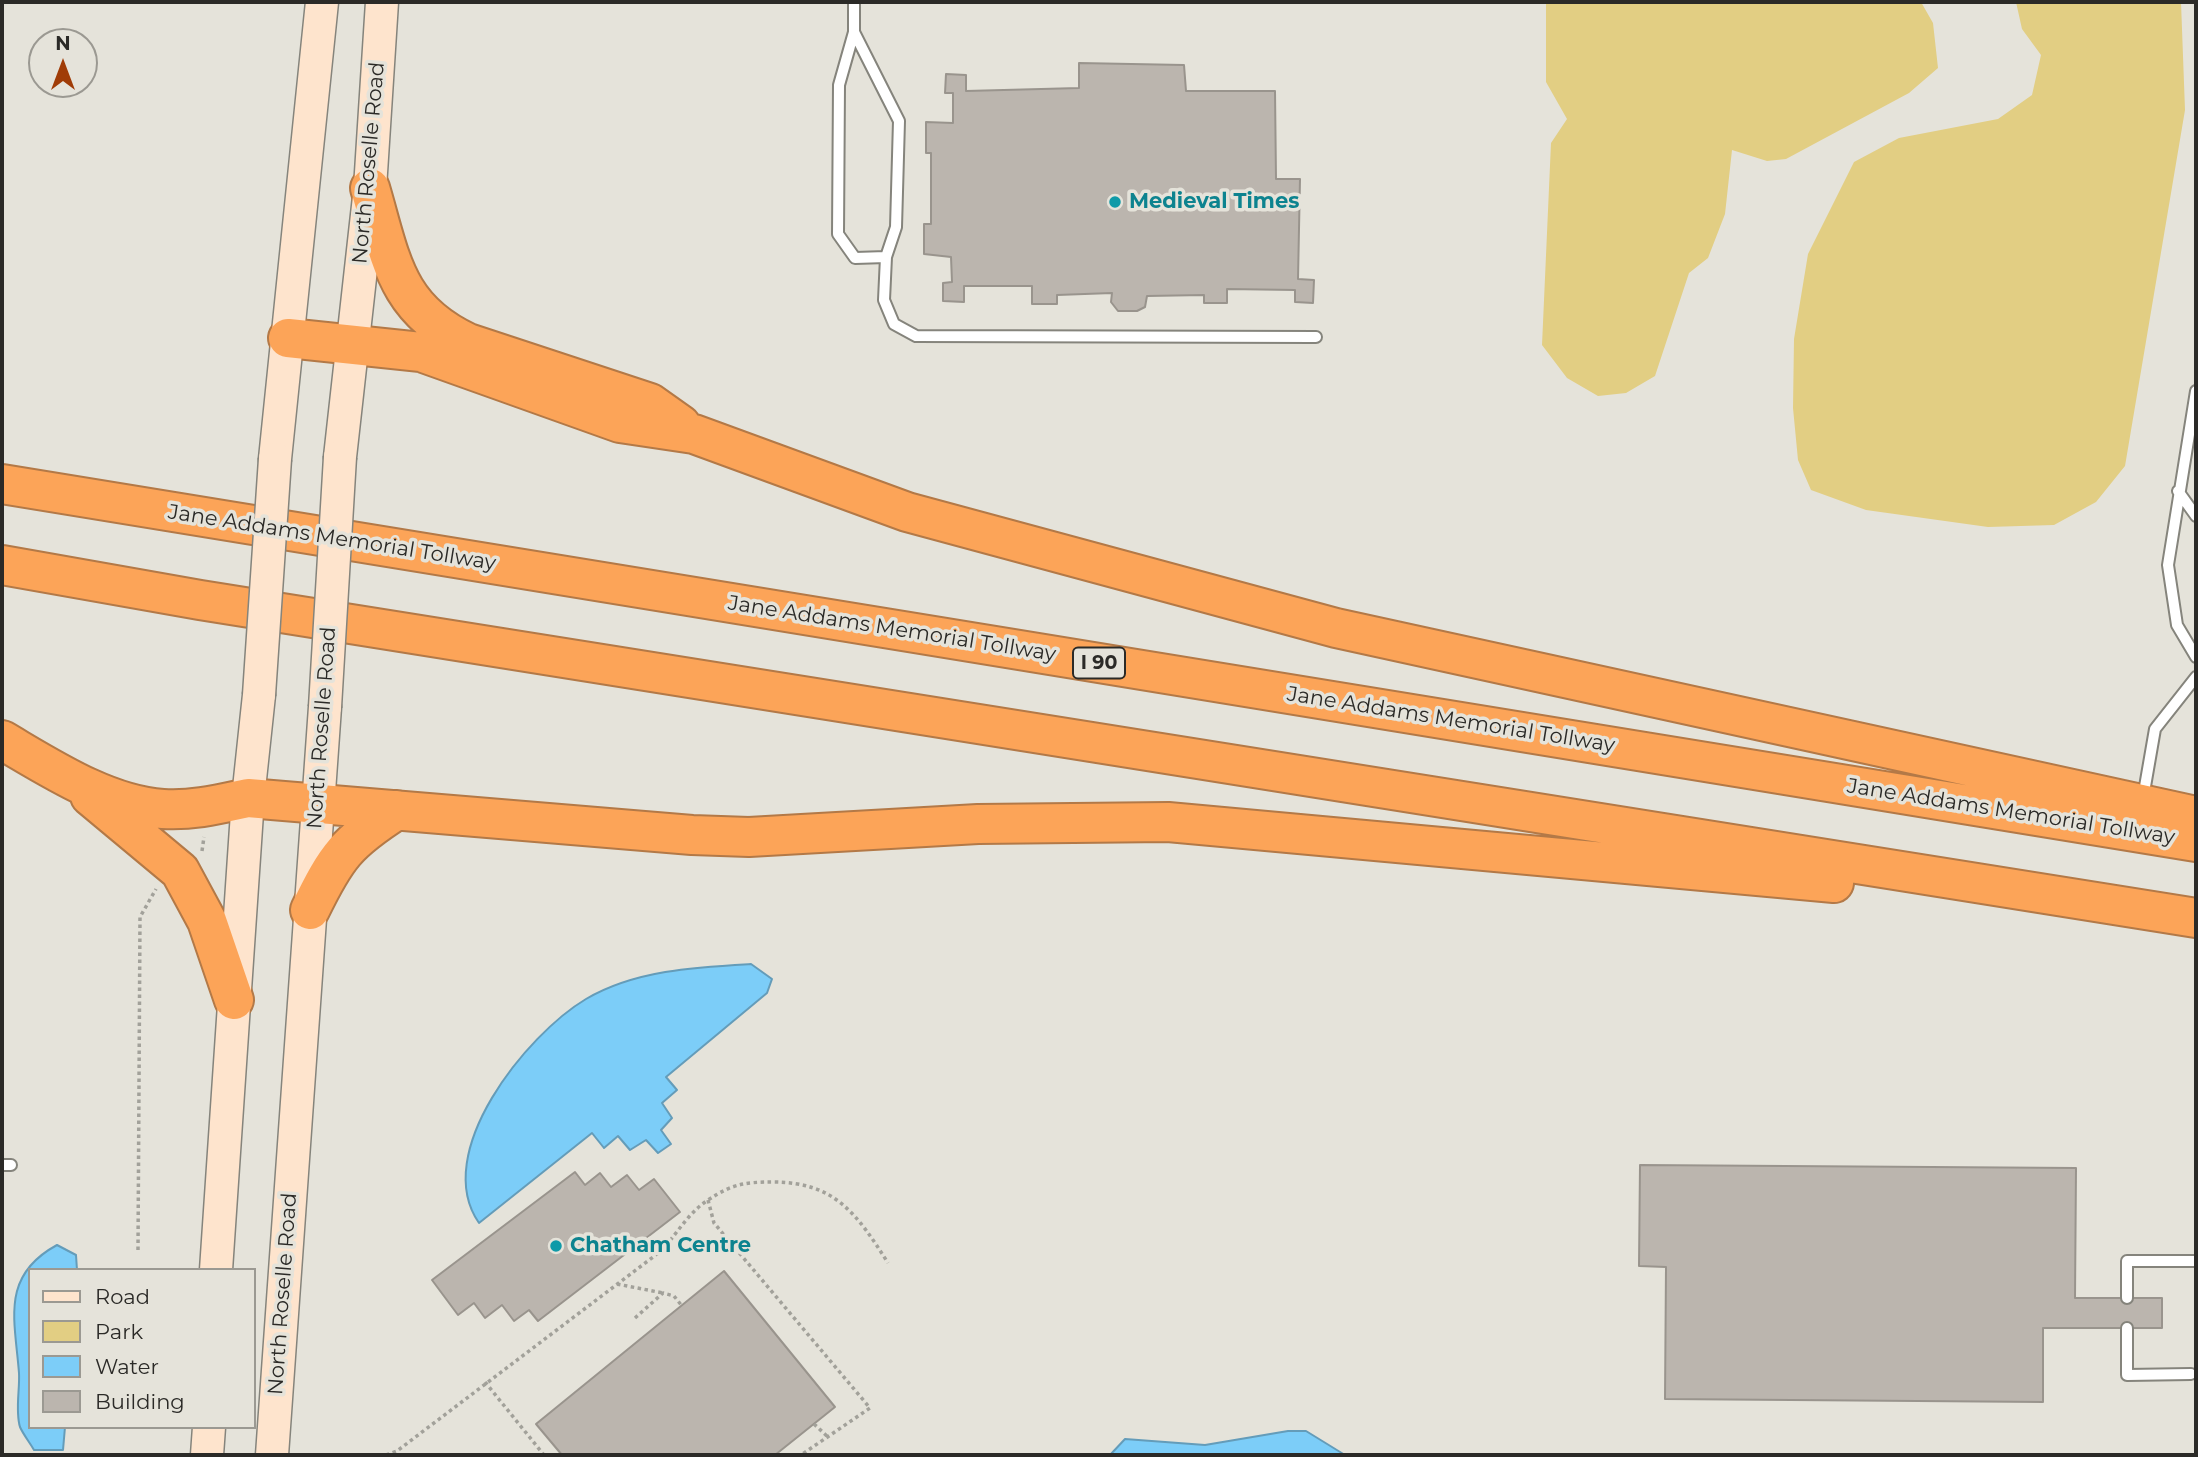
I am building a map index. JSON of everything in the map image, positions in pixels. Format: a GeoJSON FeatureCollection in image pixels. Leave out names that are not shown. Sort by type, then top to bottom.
{"type":"FeatureCollection","features":[{"type":"Feature","properties":{"kind":"highway"},"geometry":{"type":"LineString","coordinates":[[370,188],[403,289],[420,313],[443,331],[468,343],[650,403],[694,434]]}},
{"type":"Feature","properties":{"kind":"highway"},"geometry":{"type":"LineString","coordinates":[[288,338],[421,352],[620,423],[694,434],[907,512],[1336,628],[2196,816]]}},
{"type":"Feature","properties":{"kind":"highway","name":"Jane Addams Memorial Tollway"},"geometry":{"type":"LineString","coordinates":[[2,484],[2196,842]]}},
{"type":"Feature","properties":{"kind":"highway"},"geometry":{"type":"LineString","coordinates":[[2,565],[200,600],[2189,917]]}},
{"type":"Feature","properties":{"kind":"highway"},"geometry":{"type":"LineString","coordinates":[[2,740],[66,777],[130,803],[163,809],[206,807],[248,798],[738,836],[910,826],[1168,822],[2189,917]]}},
{"type":"Feature","properties":{"kind":"highway"},"geometry":{"type":"LineString","coordinates":[[66,777],[180,871],[207,921],[234,1000]]}},
{"type":"Feature","properties":{"kind":"highway"},"geometry":{"type":"LineString","coordinates":[[310,910],[326,876],[354,839],[397,810]]}},
{"type":"Feature","properties":{"kind":"main road"},"geometry":{"type":"LineString","coordinates":[[216,1268],[248,798],[259,695],[275,459],[322,2]]}},
{"type":"Feature","properties":{"kind":"main road","name":"North Roselle Road"},"geometry":{"type":"LineString","coordinates":[[272,1455],[340,457],[370,188],[382,2]]}},
{"type":"Feature","properties":{"kind":"main road"},"geometry":{"type":"LineString","coordinates":[[207,1455],[209,1429]]}},
{"type":"Feature","properties":{"kind":"lane"},"geometry":{"type":"LineString","coordinates":[[854,2],[855,32],[839,85],[838,234],[855,258],[886,257]]}},
{"type":"Feature","properties":{"kind":"lane"},"geometry":{"type":"LineString","coordinates":[[855,32],[899,121],[897,227],[886,257],[884,300],[894,324],[916,336],[1316,337]]}},
{"type":"Feature","properties":{"kind":"lane"},"geometry":{"type":"LineString","coordinates":[[2196,391],[2168,565],[2177,625],[2196,657]]}},
{"type":"Feature","properties":{"kind":"lane"},"geometry":{"type":"LineString","coordinates":[[2178,491],[2196,516]]}},
{"type":"Feature","properties":{"kind":"lane"},"geometry":{"type":"LineString","coordinates":[[2142,804],[2155,729],[2196,677]]}},
{"type":"Feature","properties":{"kind":"lane"},"geometry":{"type":"LineString","coordinates":[[2127,1298],[2127,1261],[2194,1261]]}},
{"type":"Feature","properties":{"kind":"lane"},"geometry":{"type":"LineString","coordinates":[[2127,1328],[2127,1375],[2191,1374]]}},
{"type":"Feature","properties":{"kind":"path"},"geometry":{"type":"LineString","coordinates":[[202,860],[204,837]]}},
{"type":"Feature","properties":{"kind":"path"},"geometry":{"type":"LineString","coordinates":[[138,1250],[140,917],[161,880]]}},
{"type":"Feature","properties":{"kind":"path"},"geometry":{"type":"LineString","coordinates":[[386,1455],[397,1451],[661,1251],[687,1217],[708,1200],[741,1182],[800,1182],[824,1190],[845,1206],[888,1263]]}},
{"type":"Feature","properties":{"kind":"path"},"geometry":{"type":"LineString","coordinates":[[708,1200],[714,1223],[870,1408],[801,1455]]}},
{"type":"Feature","properties":{"kind":"path"},"geometry":{"type":"LineString","coordinates":[[615,1284],[674,1296],[682,1306]]}},
{"type":"Feature","properties":{"kind":"path"},"geometry":{"type":"LineString","coordinates":[[635,1318],[663,1293]]}},
{"type":"Feature","properties":{"kind":"path"},"geometry":{"type":"LineString","coordinates":[[485,1382],[544,1455]]}},
{"type":"Feature","properties":{"kind":"path"},"geometry":{"type":"LineString","coordinates":[[814,1424],[828,1437]]}},
{"type":"Feature","properties":{"kind":"green space"},"geometry":{"type":"Polygon","coordinates":[[[1546,2],[1921,2],[1933,23],[1938,68],[1909,93],[1786,159],[1767,161],[1732,150],[1725,214],[1708,258],[1689,273],[1655,376],[1626,393],[1598,396],[1567,378],[1542,345],[1551,143],[1567,119],[1546,82],[1546,2]]]}},
{"type":"Feature","properties":{"kind":"green space"},"geometry":{"type":"Polygon","coordinates":[[[2016,2],[2181,2],[2185,110],[2125,466],[2096,502],[2054,525],[1988,527],[1866,510],[1811,490],[1798,460],[1793,408],[1794,339],[1808,254],[1854,162],[1899,138],[1998,119],[2032,95],[2041,55],[2022,29],[2016,2]]]}},
{"type":"Feature","properties":{"kind":"water"},"geometry":{"type":"Polygon","coordinates":[[[751,964],[772,979],[767,993],[666,1077],[677,1090],[662,1103],[672,1118],[661,1130],[671,1144],[658,1153],[646,1140],[630,1150],[618,1136],[604,1148],[592,1133],[479,1223],[467,1195],[467,1163],[476,1131],[492,1098],[513,1067],[562,1016],[605,989],[646,976],[688,969],[751,964]]]}},
{"type":"Feature","properties":{"kind":"water"},"geometry":{"type":"Polygon","coordinates":[[[57,1245],[76,1255],[77,1268],[29,1268],[57,1245]]]}},
{"type":"Feature","properties":{"kind":"water"},"geometry":{"type":"Polygon","coordinates":[[[28,1269],[28,1429],[65,1429],[63,1450],[34,1450],[21,1430],[19,1421],[19,1373],[14,1317],[19,1285],[28,1269]]]}},
{"type":"Feature","properties":{"kind":"water"},"geometry":{"type":"Polygon","coordinates":[[[1288,1431],[1306,1431],[1345,1455],[1110,1455],[1125,1439],[1205,1445],[1288,1431]]]}},
{"type":"Feature","properties":{"kind":"building","name":"Medieval Times"},"geometry":{"type":"Polygon","coordinates":[[[1079,63],[1184,65],[1186,91],[1275,91],[1276,179],[1300,179],[1298,279],[1314,280],[1313,303],[1295,302],[1295,290],[1227,289],[1227,303],[1204,303],[1204,295],[1147,296],[1145,307],[1137,311],[1118,311],[1111,302],[1112,293],[1057,295],[1057,304],[1032,304],[1032,286],[964,286],[964,302],[943,301],[943,283],[952,282],[951,257],[924,254],[924,224],[931,224],[931,153],[926,153],[926,122],[953,123],[953,93],[945,93],[946,74],[966,75],[966,91],[1079,88],[1079,63]]]}},
{"type":"Feature","properties":{"kind":"building"},"geometry":{"type":"Polygon","coordinates":[[[1640,1165],[2076,1168],[2075,1298],[2162,1298],[2162,1328],[2043,1328],[2043,1402],[1665,1399],[1666,1267],[1639,1266],[1640,1165]]]}},
{"type":"Feature","properties":{"kind":"building","name":"Chatham Centre"},"geometry":{"type":"Polygon","coordinates":[[[575,1172],[585,1185],[600,1173],[611,1187],[627,1175],[639,1190],[654,1179],[680,1212],[538,1321],[529,1310],[514,1321],[502,1305],[485,1318],[474,1303],[458,1315],[432,1280],[575,1172]]]}},
{"type":"Feature","properties":{"kind":"building"},"geometry":{"type":"Polygon","coordinates":[[[724,1271],[835,1407],[775,1455],[562,1455],[536,1424],[724,1271]]]}},
{"type":"Feature","properties":{"kind":"place","name":"Medieval Times"},"geometry":{"type":"Point","coordinates":[1115,202]}},
{"type":"Feature","properties":{"kind":"place","name":"Chatham Centre"},"geometry":{"type":"Point","coordinates":[556,1246]}}]}
